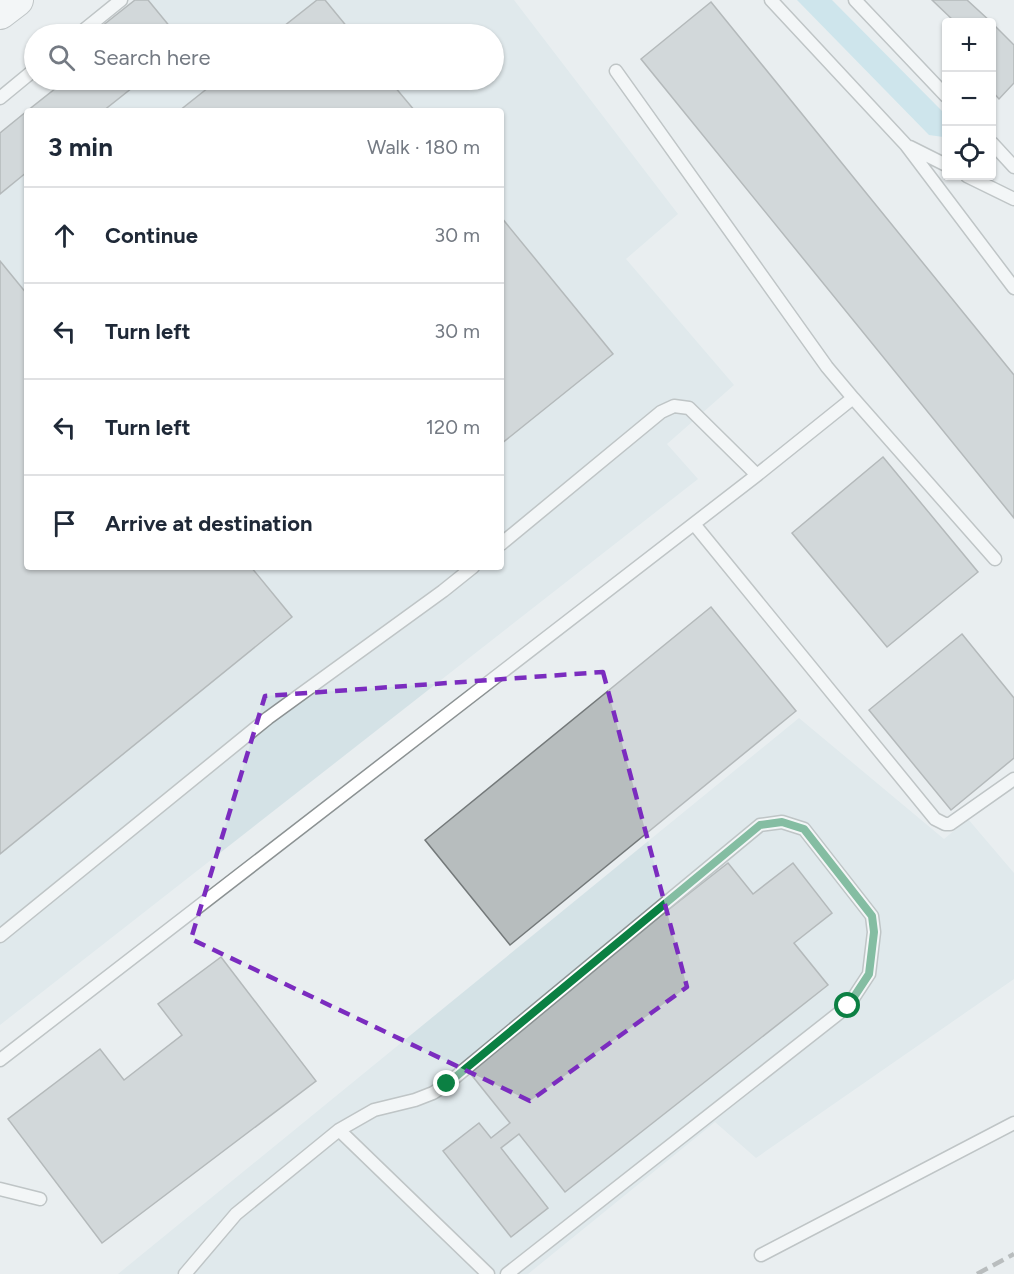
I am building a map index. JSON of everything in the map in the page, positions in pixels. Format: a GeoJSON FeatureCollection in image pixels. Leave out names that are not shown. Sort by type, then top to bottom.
{"type":"FeatureCollection","features":[{"type":"Feature","properties":{"kind":"main road"},"geometry":{"type":"LineString","coordinates":[[0,13],[17,0]]}},
{"type":"Feature","properties":{"kind":"lane"},"geometry":{"type":"LineString","coordinates":[[91,24],[121,0]]}},
{"type":"Feature","properties":{"kind":"lane"},"geometry":{"type":"LineString","coordinates":[[771,0],[906,145],[1014,288]]}},
{"type":"Feature","properties":{"kind":"lane"},"geometry":{"type":"LineString","coordinates":[[855,0],[942,92]]}},
{"type":"Feature","properties":{"kind":"lane"},"geometry":{"type":"LineString","coordinates":[[616,71],[820,357],[853,398],[995,559]]}},
{"type":"Feature","properties":{"kind":"lane"},"geometry":{"type":"LineString","coordinates":[[0,98],[24,78]]}},
{"type":"Feature","properties":{"kind":"lane"},"geometry":{"type":"LineString","coordinates":[[906,145],[942,163]]}},
{"type":"Feature","properties":{"kind":"lane"},"geometry":{"type":"LineString","coordinates":[[996,147],[1014,167]]}},
{"type":"Feature","properties":{"kind":"lane"},"geometry":{"type":"LineString","coordinates":[[975,180],[1014,199]]}},
{"type":"Feature","properties":{"kind":"lane"},"geometry":{"type":"LineString","coordinates":[[0,1060],[694,524],[853,398]]}},
{"type":"Feature","properties":{"kind":"lane"},"geometry":{"type":"LineString","coordinates":[[504,542],[661,412],[674,406],[689,408],[757,475]]}},
{"type":"Feature","properties":{"kind":"lane"},"geometry":{"type":"LineString","coordinates":[[694,524],[935,819],[950,824],[1014,779]]}},
{"type":"Feature","properties":{"kind":"lane"},"geometry":{"type":"LineString","coordinates":[[0,936],[268,718],[469,570]]}},
{"type":"Feature","properties":{"kind":"lane"},"geometry":{"type":"LineString","coordinates":[[185,1274],[236,1214],[339,1130],[374,1110],[415,1100],[447,1084],[760,825],[782,822],[804,829],[872,916],[874,932],[869,974],[848,1006],[507,1274]]}},
{"type":"Feature","properties":{"kind":"lane"},"geometry":{"type":"LineString","coordinates":[[760,1255],[1014,1123]]}},
{"type":"Feature","properties":{"kind":"lane"},"geometry":{"type":"LineString","coordinates":[[339,1130],[488,1274]]}},
{"type":"Feature","properties":{"kind":"lane"},"geometry":{"type":"LineString","coordinates":[[0,1189],[40,1199]]}},
{"type":"Feature","properties":{"kind":"highlighted area"},"geometry":{"type":"Polygon","coordinates":[[[603,672],[687,987],[530,1101],[191,939],[265,696],[603,672]]]}},
{"type":"Feature","properties":{"kind":"shaded area"},"geometry":{"type":"Polygon","coordinates":[[[148,0],[514,0],[678,214],[626,259],[734,385],[667,444],[698,479],[0,1025],[0,194],[24,174],[24,570],[504,570],[504,108],[107,108],[129,90],[504,90],[504,24],[168,24],[148,0]]]}},
{"type":"Feature","properties":{"kind":"shaded area"},"geometry":{"type":"Polygon","coordinates":[[[797,0],[832,0],[942,111],[942,137],[929,135],[797,0]]]}},
{"type":"Feature","properties":{"kind":"shaded area"},"geometry":{"type":"Polygon","coordinates":[[[799,718],[944,839],[968,819],[1014,873],[1014,979],[756,1158],[715,1122],[528,1274],[118,1274],[799,718]]]}},
{"type":"Feature","properties":{"kind":"building"},"geometry":{"type":"Polygon","coordinates":[[[135,0],[148,0],[168,24],[105,24],[135,0]]]}},
{"type":"Feature","properties":{"kind":"building"},"geometry":{"type":"Polygon","coordinates":[[[317,0],[325,0],[345,24],[287,24],[317,0]]]}},
{"type":"Feature","properties":{"kind":"building"},"geometry":{"type":"Polygon","coordinates":[[[932,0],[967,0],[987,18],[951,18],[932,0]]]}},
{"type":"Feature","properties":{"kind":"building"},"geometry":{"type":"Polygon","coordinates":[[[711,2],[1014,375],[1014,518],[641,59],[711,2]]]}},
{"type":"Feature","properties":{"kind":"building"},"geometry":{"type":"Polygon","coordinates":[[[996,27],[1014,45],[1014,83],[999,99],[996,96],[996,27]]]}},
{"type":"Feature","properties":{"kind":"building"},"geometry":{"type":"Polygon","coordinates":[[[53,90],[129,90],[107,108],[31,108],[53,90]]]}},
{"type":"Feature","properties":{"kind":"building"},"geometry":{"type":"Polygon","coordinates":[[[205,90],[397,90],[412,108],[183,108],[205,90]]]}},
{"type":"Feature","properties":{"kind":"building"},"geometry":{"type":"Polygon","coordinates":[[[24,113],[24,174],[0,194],[0,133],[24,113]]]}},
{"type":"Feature","properties":{"kind":"building"},"geometry":{"type":"Polygon","coordinates":[[[504,221],[613,354],[504,442],[504,221]]]}},
{"type":"Feature","properties":{"kind":"building"},"geometry":{"type":"Polygon","coordinates":[[[0,261],[24,290],[24,570],[253,570],[292,617],[0,854],[0,261]]]}},
{"type":"Feature","properties":{"kind":"building"},"geometry":{"type":"Polygon","coordinates":[[[883,457],[978,572],[887,647],[792,533],[883,457]]]}},
{"type":"Feature","properties":{"kind":"building"},"geometry":{"type":"Polygon","coordinates":[[[711,607],[796,711],[510,945],[425,840],[711,607]]]}},
{"type":"Feature","properties":{"kind":"building"},"geometry":{"type":"Polygon","coordinates":[[[962,634],[1014,698],[1014,758],[951,810],[869,710],[962,634]]]}},
{"type":"Feature","properties":{"kind":"building"},"geometry":{"type":"Polygon","coordinates":[[[728,863],[753,894],[793,863],[832,913],[794,943],[828,985],[565,1192],[519,1134],[501,1148],[548,1208],[511,1237],[443,1151],[479,1123],[491,1138],[510,1123],[466,1068],[728,863]]]}},
{"type":"Feature","properties":{"kind":"building"},"geometry":{"type":"Polygon","coordinates":[[[221,957],[316,1081],[102,1243],[8,1119],[100,1049],[124,1080],[182,1035],[158,1004],[221,957]]]}},
{"type":"Feature","properties":{"kind":"railway"},"geometry":{"type":"LineString","coordinates":[[977,1274],[1014,1254]]}},
{"type":"Feature","properties":{"kind":"route"},"geometry":{"type":"LineString","coordinates":[[447,1084],[760,825],[782,822],[804,829],[872,916],[874,932],[869,974],[848,1006]]}}]}
